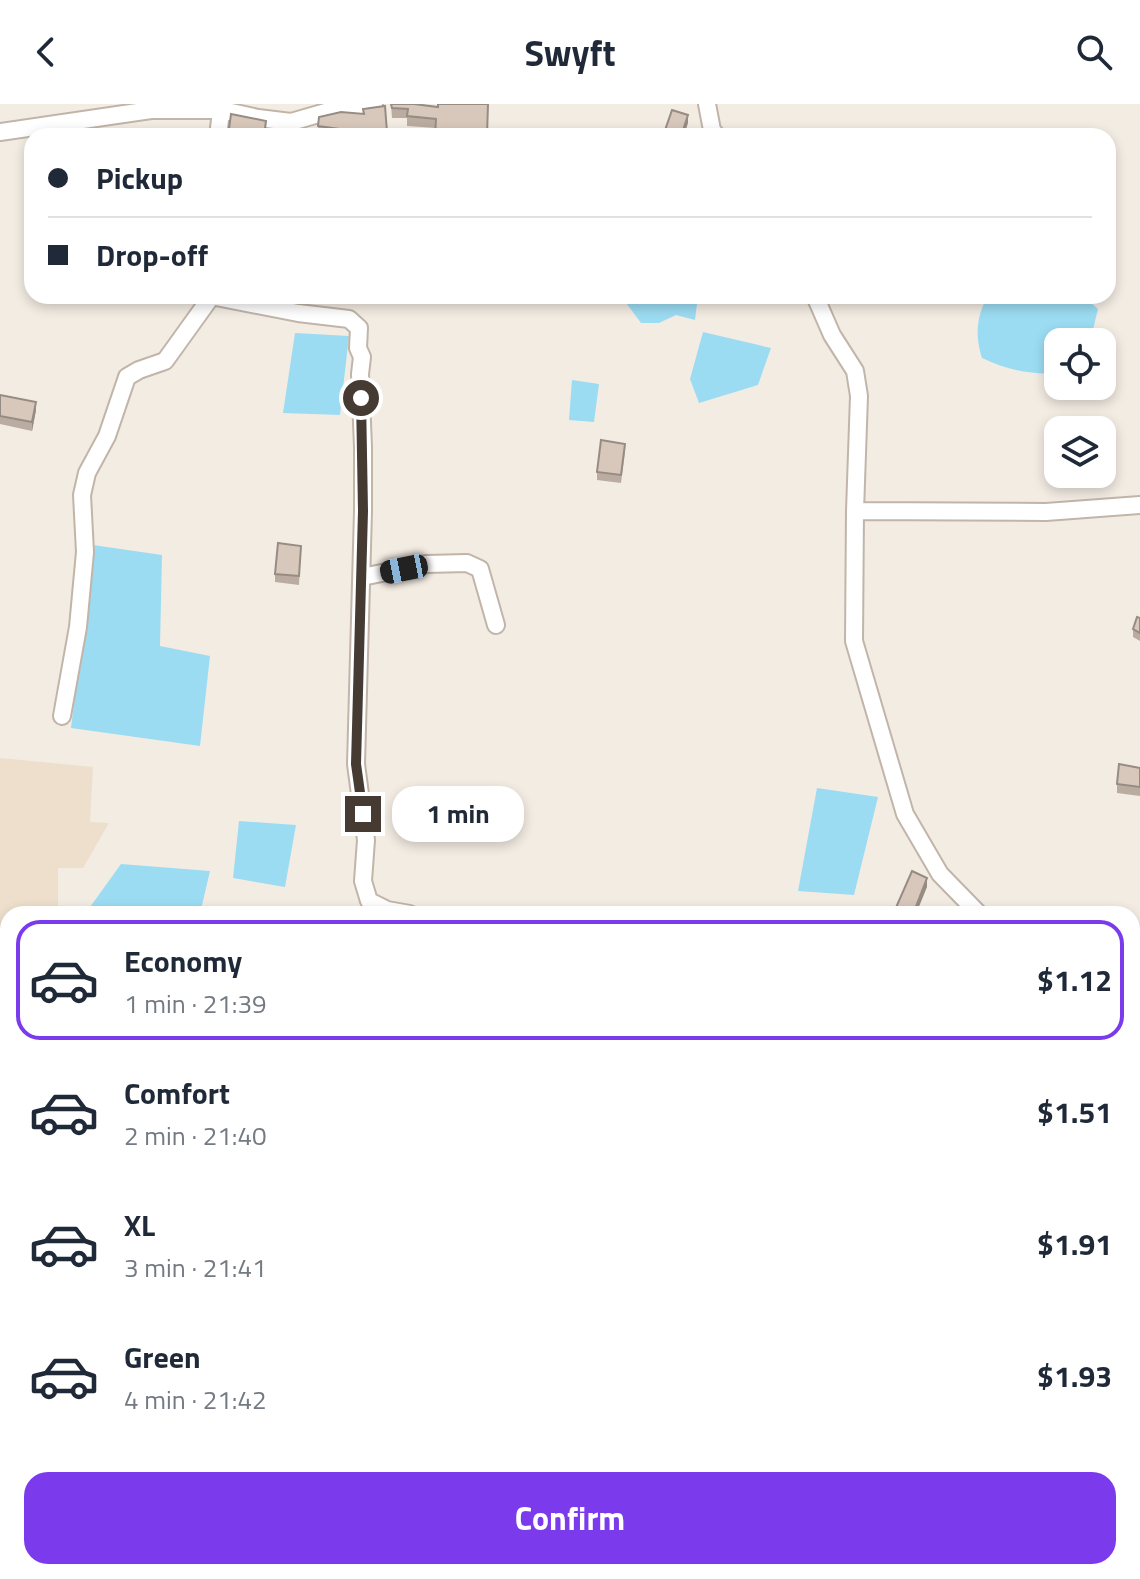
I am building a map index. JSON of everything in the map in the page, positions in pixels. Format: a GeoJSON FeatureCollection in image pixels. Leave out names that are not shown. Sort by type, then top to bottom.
{"type":"FeatureCollection","features":[{"type":"Feature","properties":{"kind":"street"},"geometry":{"type":"LineString","coordinates":[[27,128],[151,110],[222,107],[258,118],[291,122],[329,111],[374,104]]}},
{"type":"Feature","properties":{"kind":"street"},"geometry":{"type":"LineString","coordinates":[[707,104],[712,128]]}},
{"type":"Feature","properties":{"kind":"street"},"geometry":{"type":"LineString","coordinates":[[219,128],[222,107]]}},
{"type":"Feature","properties":{"kind":"street"},"geometry":{"type":"LineString","coordinates":[[0,132],[24,129]]}},
{"type":"Feature","properties":{"kind":"street"},"geometry":{"type":"LineString","coordinates":[[62,716],[78,627],[85,552],[82,495],[87,473],[107,436],[127,377],[165,361],[206,304]]}},
{"type":"Feature","properties":{"kind":"street"},"geometry":{"type":"LineString","coordinates":[[249,304],[349,319],[359,328],[363,447],[356,764],[366,840],[363,881],[369,901],[379,906]]}},
{"type":"Feature","properties":{"kind":"street"},"geometry":{"type":"LineString","coordinates":[[818,304],[832,335],[855,371],[859,396],[854,641],[905,814],[940,874],[971,906]]}},
{"type":"Feature","properties":{"kind":"street"},"geometry":{"type":"LineString","coordinates":[[855,511],[1046,512],[1140,505]]}},
{"type":"Feature","properties":{"kind":"street"},"geometry":{"type":"LineString","coordinates":[[362,577],[426,564],[467,563],[480,569],[496,625]]}},
{"type":"Feature","properties":{"kind":"shaded area"},"geometry":{"type":"Polygon","coordinates":[[[0,758],[93,767],[90,822],[109,823],[83,868],[58,868],[58,906],[0,906],[0,758]]]}},
{"type":"Feature","properties":{"kind":"water"},"geometry":{"type":"Polygon","coordinates":[[[627,304],[697,304],[695,320],[676,315],[659,323],[641,323],[627,304]]]}},
{"type":"Feature","properties":{"kind":"water"},"geometry":{"type":"Polygon","coordinates":[[[984,304],[1092,304],[1098,309],[1093,328],[1044,328],[1044,373],[1019,371],[982,358],[978,327],[984,304]]]}},
{"type":"Feature","properties":{"kind":"water"},"geometry":{"type":"Polygon","coordinates":[[[703,332],[771,348],[758,385],[699,403],[690,379],[703,332]]]}},
{"type":"Feature","properties":{"kind":"water"},"geometry":{"type":"Polygon","coordinates":[[[295,333],[349,336],[340,415],[283,413],[295,333]]]}},
{"type":"Feature","properties":{"kind":"water"},"geometry":{"type":"Polygon","coordinates":[[[572,380],[599,384],[594,422],[569,420],[572,380]]]}},
{"type":"Feature","properties":{"kind":"water"},"geometry":{"type":"Polygon","coordinates":[[[93,545],[162,555],[160,646],[210,656],[200,746],[71,728],[93,545]]]}},
{"type":"Feature","properties":{"kind":"water"},"geometry":{"type":"Polygon","coordinates":[[[817,788],[878,797],[854,895],[798,891],[817,788]]]}},
{"type":"Feature","properties":{"kind":"water"},"geometry":{"type":"Polygon","coordinates":[[[239,821],[296,825],[285,887],[233,878],[239,821]]]}},
{"type":"Feature","properties":{"kind":"water"},"geometry":{"type":"Polygon","coordinates":[[[121,864],[210,871],[202,906],[91,906],[121,864]]]}},
{"type":"Feature","properties":{"kind":"building"},"geometry":{"type":"Polygon","coordinates":[[[391,104],[438,107],[438,104],[488,104],[487,128],[435,128],[436,119],[407,116],[408,109],[392,108],[391,104]]]}},
{"type":"Feature","properties":{"kind":"building"},"geometry":{"type":"Polygon","coordinates":[[[385,106],[387,128],[318,126],[319,117],[341,112],[364,114],[363,109],[385,106]]]}},
{"type":"Feature","properties":{"kind":"building"},"geometry":{"type":"Polygon","coordinates":[[[672,110],[688,115],[684,128],[666,128],[672,110]]]}},
{"type":"Feature","properties":{"kind":"building"},"geometry":{"type":"Polygon","coordinates":[[[231,114],[266,121],[265,128],[229,128],[231,114]]]}},
{"type":"Feature","properties":{"kind":"building"},"geometry":{"type":"Polygon","coordinates":[[[0,395],[36,402],[32,422],[0,416],[0,395]]]}},
{"type":"Feature","properties":{"kind":"building"},"geometry":{"type":"Polygon","coordinates":[[[601,440],[625,444],[621,475],[597,472],[601,440]]]}},
{"type":"Feature","properties":{"kind":"building"},"geometry":{"type":"Polygon","coordinates":[[[278,543],[301,546],[299,576],[275,574],[278,543]]]}},
{"type":"Feature","properties":{"kind":"building"},"geometry":{"type":"Polygon","coordinates":[[[1137,617],[1140,618],[1140,633],[1133,629],[1137,617]]]}},
{"type":"Feature","properties":{"kind":"building"},"geometry":{"type":"Polygon","coordinates":[[[1119,764],[1140,768],[1140,787],[1117,784],[1119,764]]]}},
{"type":"Feature","properties":{"kind":"building"},"geometry":{"type":"Polygon","coordinates":[[[912,871],[927,878],[916,906],[897,906],[912,871]]]}},
{"type":"Feature","properties":{"kind":"route"},"geometry":{"type":"LineString","coordinates":[[361,398],[363,511],[356,764],[363,814]]}}]}
